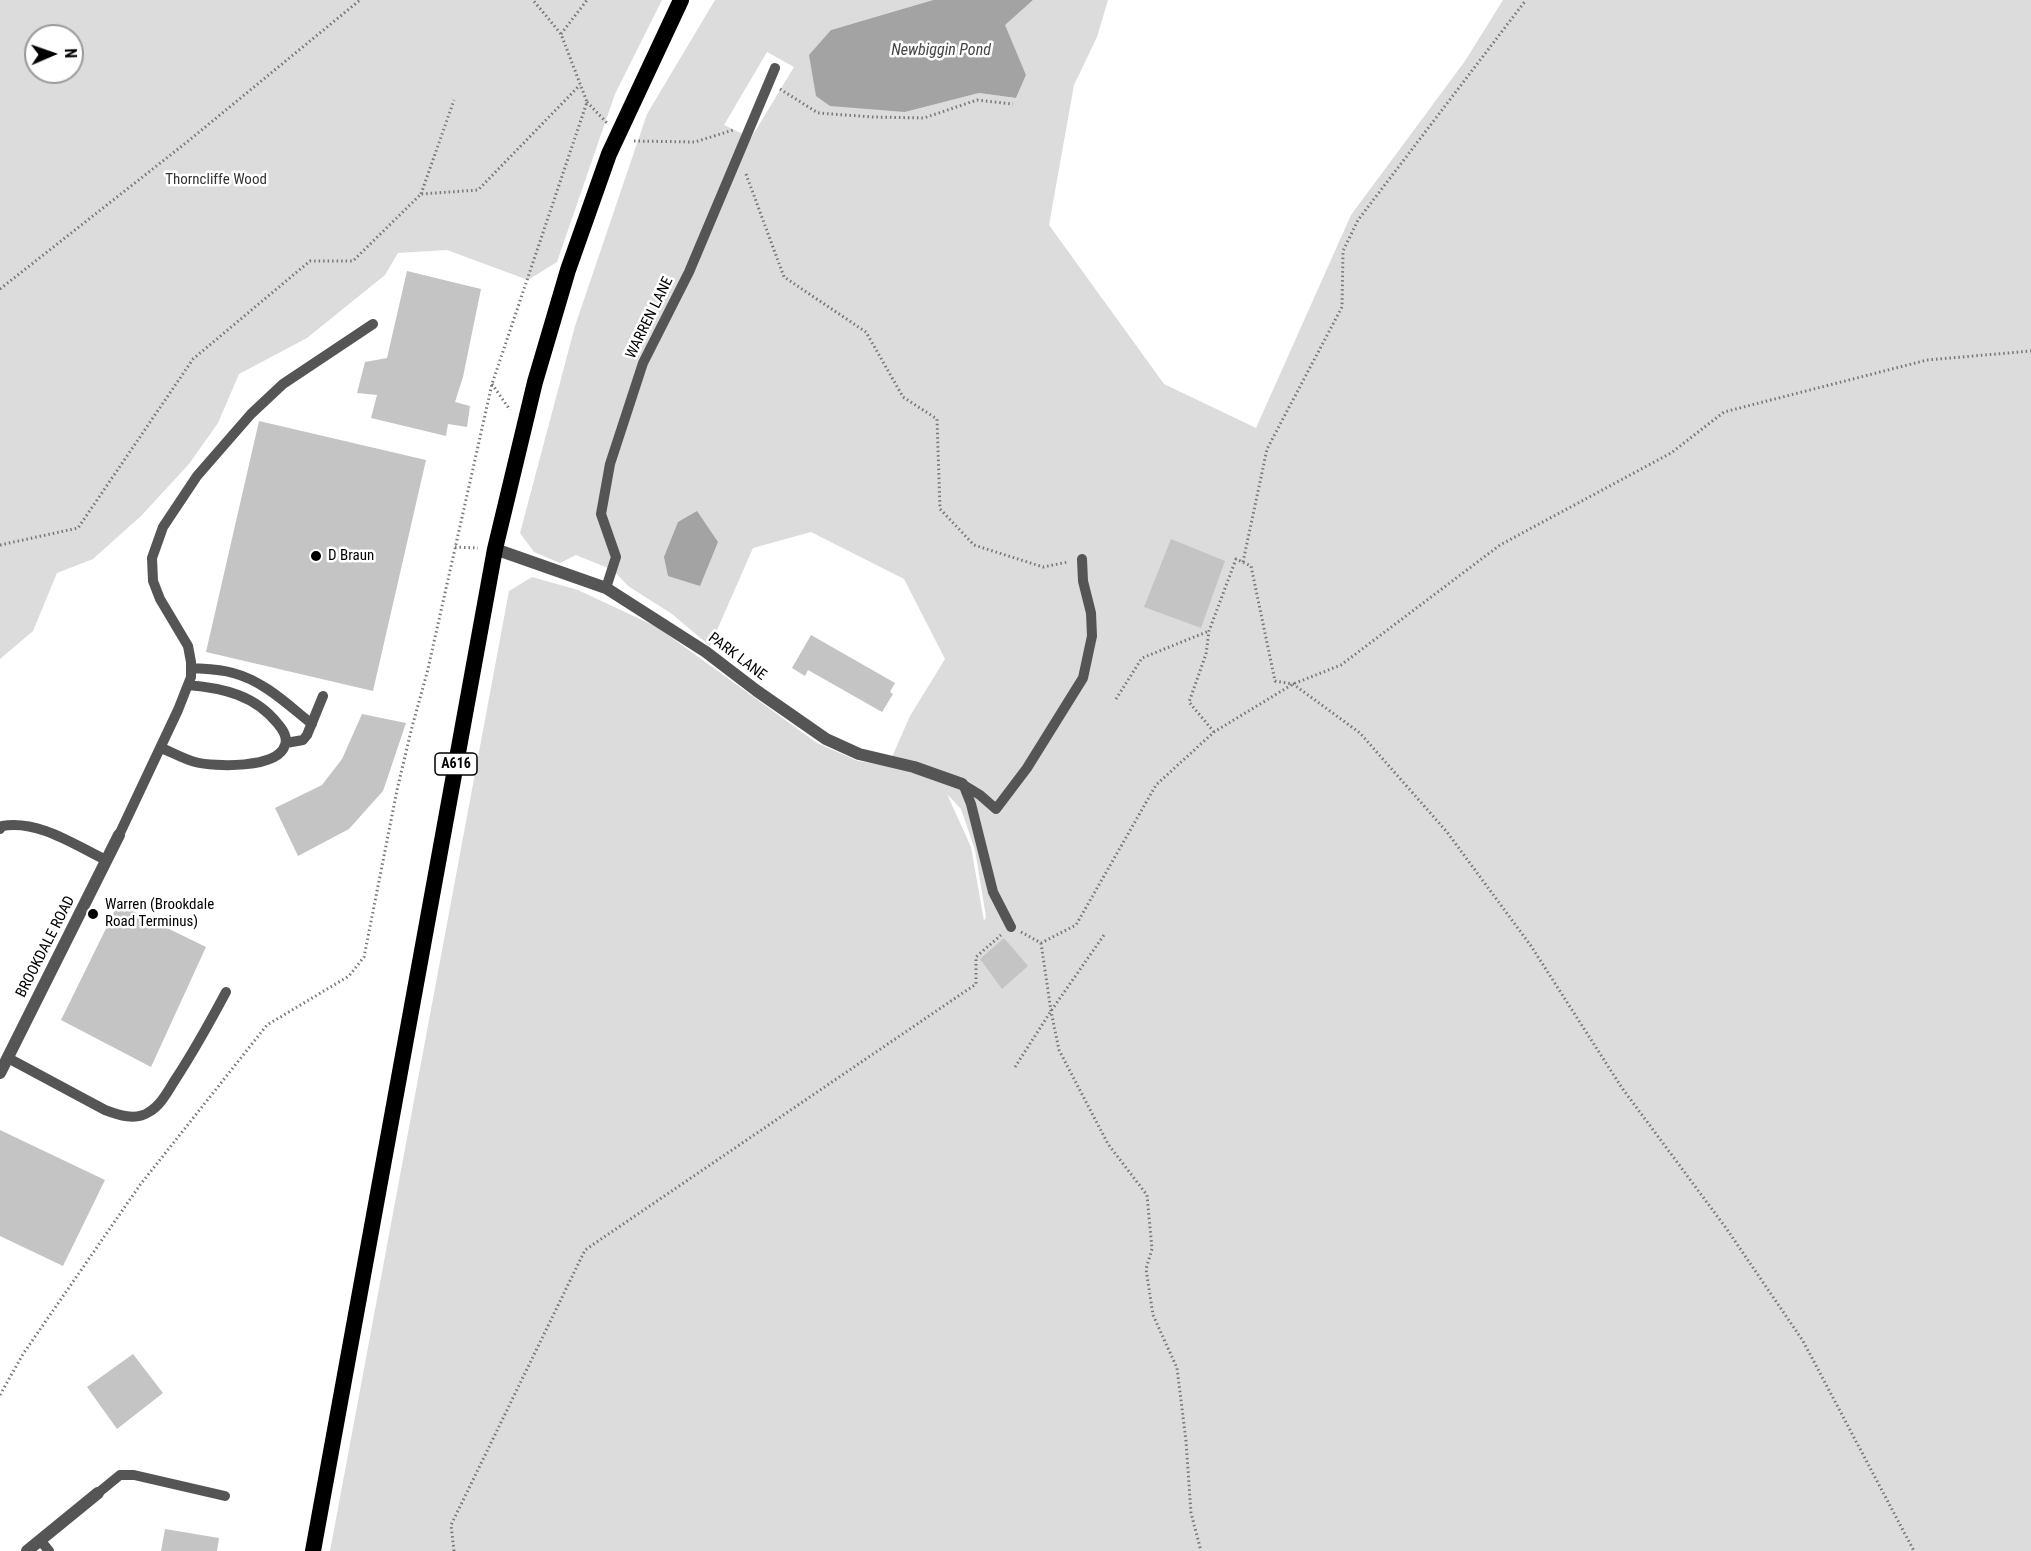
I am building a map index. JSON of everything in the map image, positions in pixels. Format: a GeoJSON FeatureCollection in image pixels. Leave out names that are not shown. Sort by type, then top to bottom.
{"type":"FeatureCollection","features":[{"type":"Feature","properties":{"kind":"highway","name":"A616"},"geometry":{"type":"LineString","coordinates":[[313,1551],[495,549],[523,429],[568,270],[609,154],[681,0]]}},
{"type":"Feature","properties":{"kind":"street","name":"PARK LANE"},"geometry":{"type":"LineString","coordinates":[[495,549],[606,588],[706,652],[756,691],[826,739],[859,754],[914,767],[962,784]]}},
{"type":"Feature","properties":{"kind":"street","name":"BROOKDALE ROAD"},"geometry":{"type":"LineString","coordinates":[[0,1073],[119,834]]}},
{"type":"Feature","properties":{"kind":"street"},"geometry":{"type":"LineString","coordinates":[[27,1551],[98,1493]]}},
{"type":"Feature","properties":{"kind":"lane","name":"WARREN LANE"},"geometry":{"type":"LineString","coordinates":[[606,588],[616,557],[601,514],[610,464],[643,363],[689,272],[775,68]]}},
{"type":"Feature","properties":{"kind":"lane"},"geometry":{"type":"LineString","coordinates":[[119,834],[191,677],[188,646],[160,599],[153,581],[152,558],[163,527],[197,476],[251,414],[283,384],[373,324]]}},
{"type":"Feature","properties":{"kind":"lane"},"geometry":{"type":"LineString","coordinates":[[962,784],[981,795],[996,809],[1027,768],[1083,678],[1092,636],[1091,613],[1083,581],[1082,559]]}},
{"type":"Feature","properties":{"kind":"lane"},"geometry":{"type":"LineString","coordinates":[[191,668],[225,671],[246,678],[279,698],[312,724]]}},
{"type":"Feature","properties":{"kind":"lane"},"geometry":{"type":"LineString","coordinates":[[160,748],[195,762],[220,766],[243,765],[279,754],[286,743],[284,732],[273,719],[249,700],[232,691],[188,685]]}},
{"type":"Feature","properties":{"kind":"lane"},"geometry":{"type":"LineString","coordinates":[[286,743],[303,740],[312,724],[322,696]]}},
{"type":"Feature","properties":{"kind":"lane"},"geometry":{"type":"LineString","coordinates":[[962,784],[971,804],[993,892],[1011,927]]}},
{"type":"Feature","properties":{"kind":"lane"},"geometry":{"type":"LineString","coordinates":[[0,829],[2,826],[17,823],[36,826],[106,860]]}},
{"type":"Feature","properties":{"kind":"lane"},"geometry":{"type":"LineString","coordinates":[[8,1058],[120,1116],[148,1113],[159,1104],[201,1042],[226,992]]}},
{"type":"Feature","properties":{"kind":"lane"},"geometry":{"type":"LineString","coordinates":[[98,1493],[120,1475],[134,1475],[225,1496]]}},
{"type":"Feature","properties":{"kind":"lane"},"geometry":{"type":"LineString","coordinates":[[40,1540],[49,1551]]}},
{"type":"Feature","properties":{"kind":"path"},"geometry":{"type":"LineString","coordinates":[[0,289],[187,142],[360,0]]}},
{"type":"Feature","properties":{"kind":"path"},"geometry":{"type":"LineString","coordinates":[[532,0],[561,34],[586,102],[618,135],[637,142],[695,142],[749,126]]}},
{"type":"Feature","properties":{"kind":"path"},"geometry":{"type":"LineString","coordinates":[[561,34],[587,0]]}},
{"type":"Feature","properties":{"kind":"path"},"geometry":{"type":"LineString","coordinates":[[1243,562],[1267,449],[1342,307],[1343,250],[1358,220],[1526,0]]}},
{"type":"Feature","properties":{"kind":"path"},"geometry":{"type":"LineString","coordinates":[[768,82],[818,113],[924,118],[977,100],[1013,104]]}},
{"type":"Feature","properties":{"kind":"path"},"geometry":{"type":"LineString","coordinates":[[421,194],[478,190],[580,84]]}},
{"type":"Feature","properties":{"kind":"path"},"geometry":{"type":"LineString","coordinates":[[0,545],[78,528],[193,359],[310,261],[353,261],[421,194],[454,100]]}},
{"type":"Feature","properties":{"kind":"path"},"geometry":{"type":"LineString","coordinates":[[0,1395],[23,1354],[140,1185],[267,1025],[349,976],[364,957],[397,790],[427,673],[492,384],[586,102]]}},
{"type":"Feature","properties":{"kind":"path"},"geometry":{"type":"LineString","coordinates":[[738,153],[784,277],[866,332],[903,397],[937,419],[940,509],[975,545],[1043,567],[1082,559]]}},
{"type":"Feature","properties":{"kind":"path"},"geometry":{"type":"LineString","coordinates":[[1041,943],[1076,925],[1156,785],[1214,732],[1293,684],[1341,665],[1500,545],[1671,453],[1724,412],[1927,360],[2031,351]]}},
{"type":"Feature","properties":{"kind":"path"},"geometry":{"type":"LineString","coordinates":[[492,384],[523,429]]}},
{"type":"Feature","properties":{"kind":"path"},"geometry":{"type":"LineString","coordinates":[[455,547],[495,549]]}},
{"type":"Feature","properties":{"kind":"path"},"geometry":{"type":"LineString","coordinates":[[1214,732],[1189,702],[1206,654],[1209,631],[1236,559],[1251,566],[1275,681],[1293,684],[1360,733],[1447,832],[1532,946],[1622,1088],[1726,1228],[1803,1341],[1914,1551]]}},
{"type":"Feature","properties":{"kind":"path"},"geometry":{"type":"LineString","coordinates":[[1116,699],[1142,658],[1209,631]]}},
{"type":"Feature","properties":{"kind":"path"},"geometry":{"type":"LineString","coordinates":[[454,1551],[451,1525],[585,1250],[976,984],[976,957],[1011,927],[1041,943]]}},
{"type":"Feature","properties":{"kind":"path"},"geometry":{"type":"LineString","coordinates":[[1015,1067],[1104,935]]}},
{"type":"Feature","properties":{"kind":"path"},"geometry":{"type":"LineString","coordinates":[[1041,943],[1059,1050],[1108,1144],[1147,1196],[1152,1250],[1146,1269],[1153,1316],[1177,1368],[1186,1442],[1191,1513],[1201,1551]]}},
{"type":"Feature","properties":{"kind":"green space","name":"Thorncliffe Wood"},"geometry":{"type":"Polygon","coordinates":[[[0,0],[662,0],[615,94],[557,262],[528,280],[447,250],[398,253],[385,275],[307,338],[239,374],[218,423],[189,464],[141,516],[93,559],[57,573],[33,631],[0,659],[0,0]]]}},
{"type":"Feature","properties":{"kind":"green space"},"geometry":{"type":"Polygon","coordinates":[[[715,0],[933,0],[831,30],[905,112],[979,93],[1016,98],[1026,75],[1004,25],[1033,0],[1108,0],[1097,37],[1074,85],[1049,225],[1164,384],[1256,428],[1351,215],[1465,61],[1503,0],[2031,0],[2031,1551],[330,1551],[509,591],[532,577],[578,590],[657,627],[817,743],[858,761],[888,766],[910,716],[945,659],[904,579],[811,532],[753,548],[710,646],[672,614],[628,586],[613,570],[576,555],[560,563],[534,552],[520,533],[575,326],[647,114],[715,0]],[[767,52],[724,125],[751,138],[794,67],[767,52]],[[947,794],[971,847],[984,921],[986,917],[975,850],[961,809],[947,794]]]}},
{"type":"Feature","properties":{"kind":"water","name":"Newbiggin Pond"},"geometry":{"type":"Polygon","coordinates":[[[933,0],[1033,0],[1005,25],[1026,75],[1016,98],[979,93],[905,112],[830,106],[816,96],[809,55],[831,30],[933,0]]]}},
{"type":"Feature","properties":{"kind":"water"},"geometry":{"type":"Polygon","coordinates":[[[697,511],[718,542],[700,586],[668,576],[664,557],[678,522],[697,511]]]}},
{"type":"Feature","properties":{"kind":"building"},"geometry":{"type":"Polygon","coordinates":[[[407,271],[481,289],[463,377],[455,402],[470,406],[467,427],[448,424],[446,436],[371,418],[377,395],[357,393],[365,362],[387,358],[407,271]]]}},
{"type":"Feature","properties":{"kind":"building","name":"D Braun"},"geometry":{"type":"Polygon","coordinates":[[[259,421],[426,460],[373,691],[206,652],[259,421]]]}},
{"type":"Feature","properties":{"kind":"building"},"geometry":{"type":"Polygon","coordinates":[[[1171,539],[1225,561],[1201,628],[1144,607],[1171,539]]]}},
{"type":"Feature","properties":{"kind":"building"},"geometry":{"type":"Polygon","coordinates":[[[811,635],[895,683],[890,692],[893,694],[882,712],[808,670],[805,676],[792,668],[811,635]]]}},
{"type":"Feature","properties":{"kind":"building"},"geometry":{"type":"Polygon","coordinates":[[[362,714],[406,723],[383,791],[349,829],[298,856],[275,808],[322,785],[342,759],[362,714]]]}},
{"type":"Feature","properties":{"kind":"building"},"geometry":{"type":"Polygon","coordinates":[[[118,904],[206,947],[151,1067],[61,1020],[118,904]]]}},
{"type":"Feature","properties":{"kind":"building"},"geometry":{"type":"Polygon","coordinates":[[[1004,938],[1028,966],[1002,989],[980,959],[1004,938]]]}},
{"type":"Feature","properties":{"kind":"building"},"geometry":{"type":"Polygon","coordinates":[[[0,1130],[105,1180],[63,1266],[0,1236],[0,1130]]]}},
{"type":"Feature","properties":{"kind":"building"},"geometry":{"type":"Polygon","coordinates":[[[133,1354],[163,1393],[117,1429],[87,1387],[133,1354]]]}},
{"type":"Feature","properties":{"kind":"building"},"geometry":{"type":"Polygon","coordinates":[[[165,1529],[219,1538],[217,1551],[161,1551],[165,1529]]]}},
{"type":"Feature","properties":{"kind":"place","name":"D Braun"},"geometry":{"type":"Point","coordinates":[316,556]}},
{"type":"Feature","properties":{"kind":"place","name":"Warren (Brookdale Road Terminus)"},"geometry":{"type":"Point","coordinates":[93,914]}}]}
